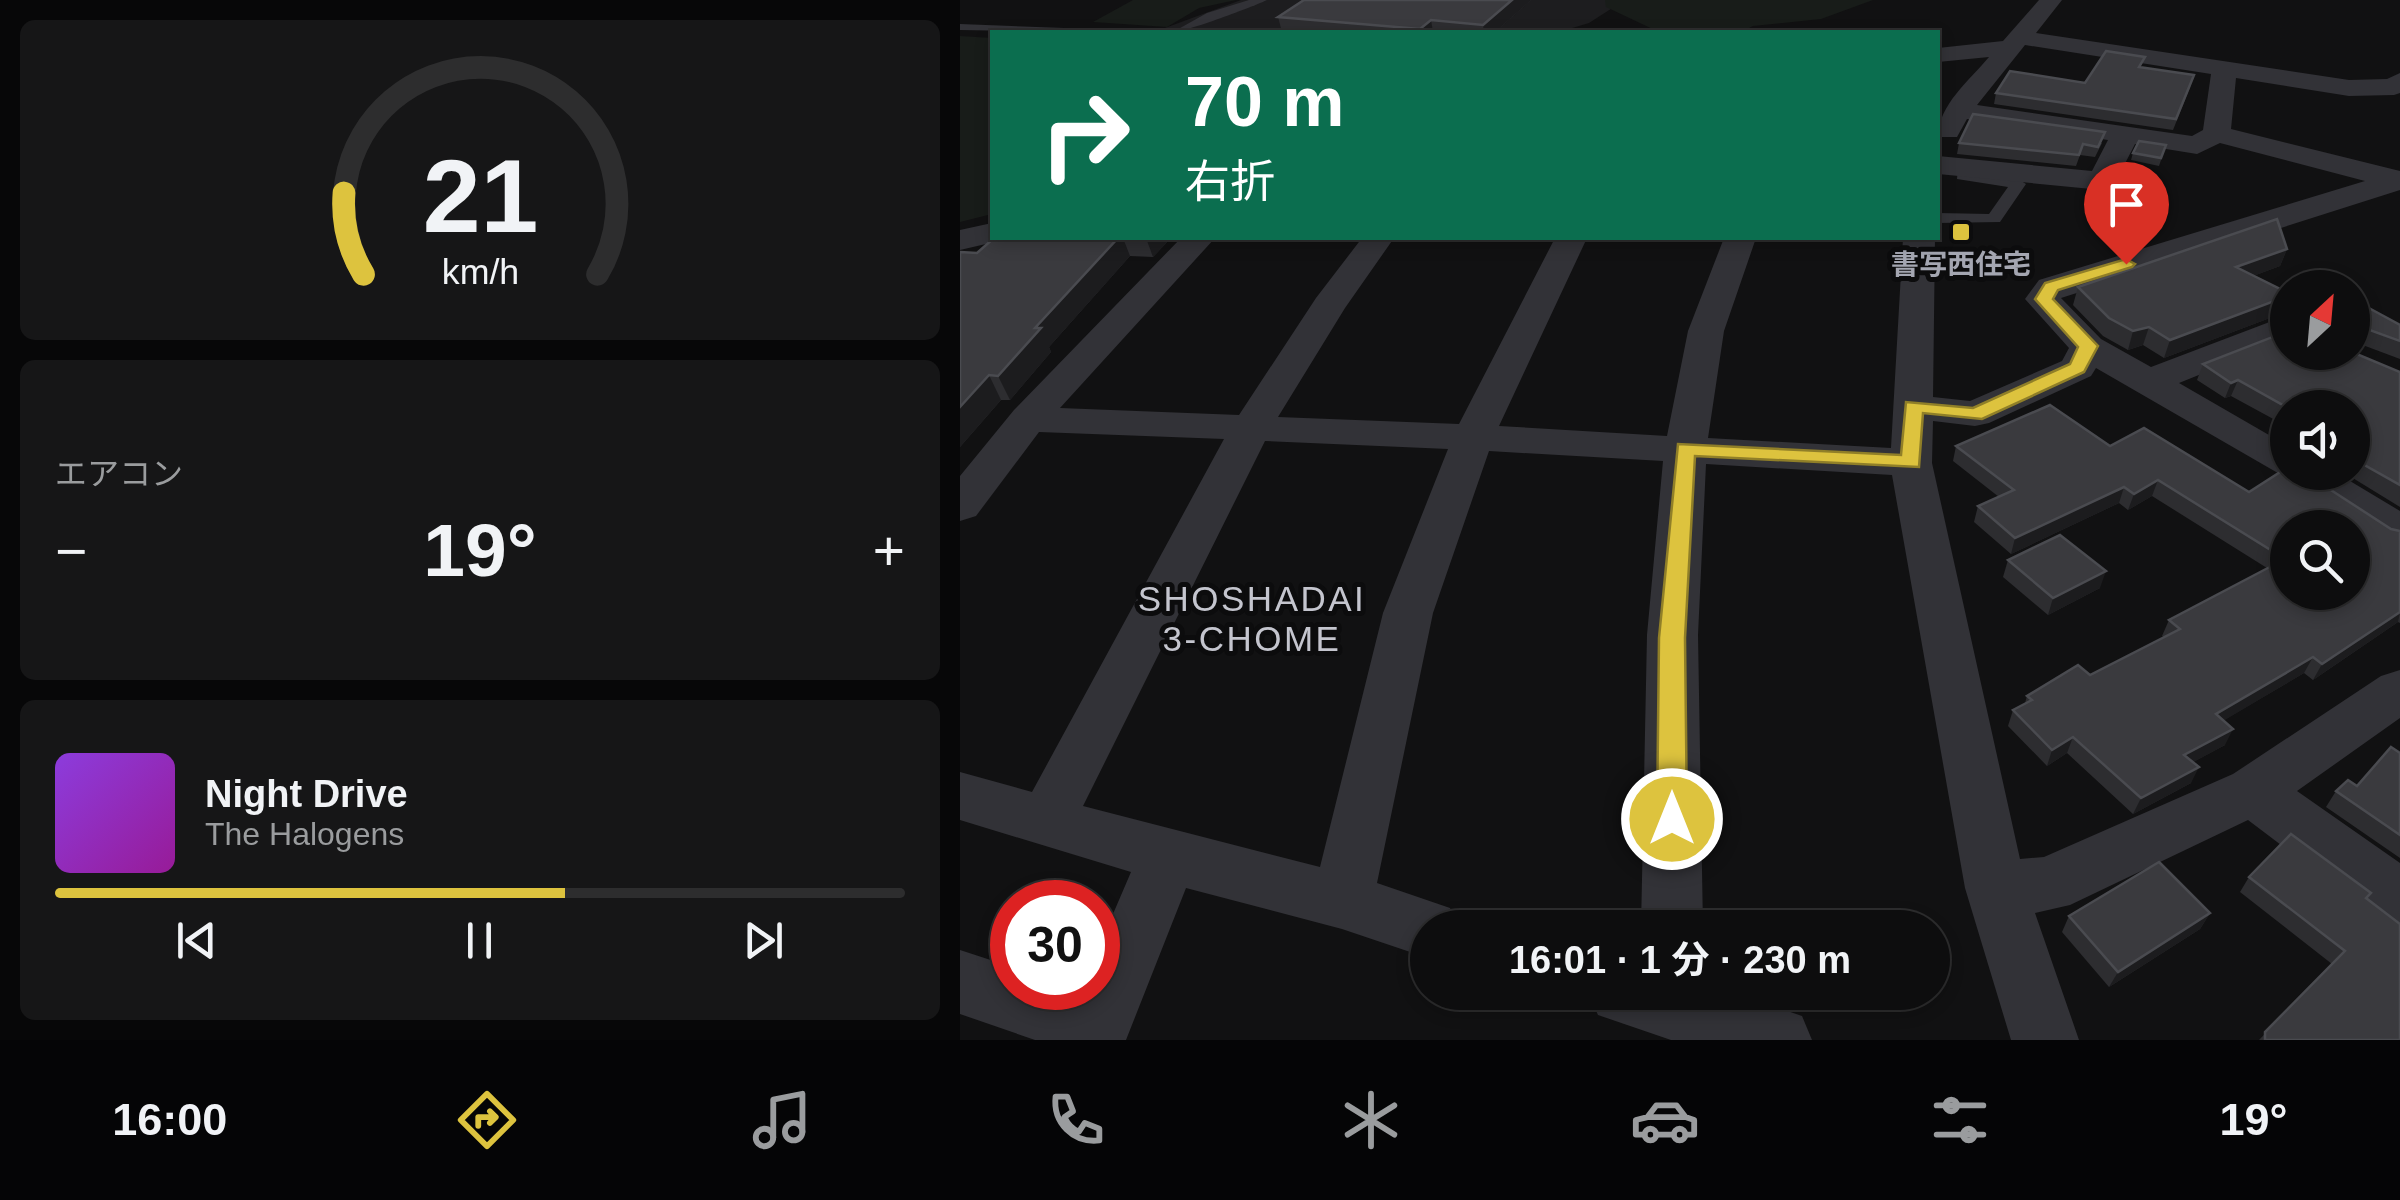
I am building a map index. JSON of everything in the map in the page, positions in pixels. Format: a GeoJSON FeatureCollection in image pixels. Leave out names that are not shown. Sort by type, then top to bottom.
{"type":"FeatureCollection","features":[{"type":"Feature","properties":{"kind":"street"},"geometry":{"type":"LineString","coordinates":[[1940,144],[1958,110],[2051,0]]}},
{"type":"Feature","properties":{"kind":"street"},"geometry":{"type":"LineString","coordinates":[[1940,55],[2012,43],[2361,88],[2394,87],[2400,82]]}},
{"type":"Feature","properties":{"kind":"street"},"geometry":{"type":"LineString","coordinates":[[2216,134],[2225,68]]}},
{"type":"Feature","properties":{"kind":"street"},"geometry":{"type":"LineString","coordinates":[[1958,110],[2197,145],[2216,134],[2399,180]]}},
{"type":"Feature","properties":{"kind":"street"},"geometry":{"type":"LineString","coordinates":[[1951,166],[2102,181],[2125,135]]}},
{"type":"Feature","properties":{"kind":"street"},"geometry":{"type":"LineString","coordinates":[[2270,453],[2088,346],[2044,299],[2051,287],[2399,180]]}},
{"type":"Feature","properties":{"kind":"street"},"geometry":{"type":"LineString","coordinates":[[960,240],[990,233]]}},
{"type":"Feature","properties":{"kind":"street"},"geometry":{"type":"LineString","coordinates":[[960,506],[1028,419],[1197,240]]}},
{"type":"Feature","properties":{"kind":"street"},"geometry":{"type":"LineString","coordinates":[[1046,821],[1248,428],[1346,278],[1376,240]]}},
{"type":"Feature","properties":{"kind":"street"},"geometry":{"type":"LineString","coordinates":[[1342,900],[1408,613],[1473,437],[1570,240]]}},
{"type":"Feature","properties":{"kind":"street"},"geometry":{"type":"LineString","coordinates":[[1672,910],[1672,638],[1685,449],[1704,341],[1739,240]]}},
{"type":"Feature","properties":{"kind":"street"},"geometry":{"type":"LineString","coordinates":[[1919,240],[1911,462],[1996,888],[2045,1040]]}},
{"type":"Feature","properties":{"kind":"street"},"geometry":{"type":"LineString","coordinates":[[2148,382],[2270,333]]}},
{"type":"Feature","properties":{"kind":"street"},"geometry":{"type":"LineString","coordinates":[[1913,406],[1975,414],[2078,368],[2088,346]]}},
{"type":"Feature","properties":{"kind":"street"},"geometry":{"type":"LineString","coordinates":[[1028,419],[1473,437],[1911,462]]}},
{"type":"Feature","properties":{"kind":"street"},"geometry":{"type":"LineString","coordinates":[[2335,490],[2395,522]]}},
{"type":"Feature","properties":{"kind":"street"},"geometry":{"type":"LineString","coordinates":[[1996,888],[2048,885],[2253,791],[2400,690]]}},
{"type":"Feature","properties":{"kind":"street"},"geometry":{"type":"LineString","coordinates":[[2253,791],[2400,898]]}},
{"type":"Feature","properties":{"kind":"street"},"geometry":{"type":"LineString","coordinates":[[960,796],[1168,857],[1342,900],[1410,923]]}},
{"type":"Feature","properties":{"kind":"street"},"geometry":{"type":"LineString","coordinates":[[960,982],[1094,1034],[1168,857]]}},
{"type":"Feature","properties":{"kind":"street"},"geometry":{"type":"LineString","coordinates":[[1690,1010],[1778,1040]]}},
{"type":"Feature","properties":{"kind":"lane"},"geometry":{"type":"LineString","coordinates":[[1184,30],[1211,15],[1261,0]]}},
{"type":"Feature","properties":{"kind":"lane"},"geometry":{"type":"LineString","coordinates":[[960,27],[1022,30]]}},
{"type":"Feature","properties":{"kind":"lane"},"geometry":{"type":"LineString","coordinates":[[1940,218],[1994,218],[2018,184],[1962,176],[1951,166]]}},
{"type":"Feature","properties":{"kind":"shaded area"},"geometry":{"type":"Polygon","coordinates":[[[1133,0],[1236,0],[1199,8],[1167,27],[1093,22],[1133,0]]]}},
{"type":"Feature","properties":{"kind":"shaded area"},"geometry":{"type":"Polygon","coordinates":[[[1241,0],[1614,0],[1617,5],[1589,23],[1566,30],[1159,30],[1241,0]]]}},
{"type":"Feature","properties":{"kind":"shaded area"},"geometry":{"type":"Polygon","coordinates":[[[1605,0],[1873,0],[1821,19],[1745,30],[1655,30],[1606,7],[1605,0]]]}},
{"type":"Feature","properties":{"kind":"shaded area"},"geometry":{"type":"Polygon","coordinates":[[[960,36],[990,38],[990,214],[960,222],[960,36]]]}},
{"type":"Feature","properties":{"kind":"building"},"geometry":{"type":"Polygon","coordinates":[[[1304,0],[1512,0],[1483,25],[1431,20],[1420,29],[1278,17],[1304,0]]]}},
{"type":"Feature","properties":{"kind":"building"},"geometry":{"type":"Polygon","coordinates":[[[2106,51],[2145,57],[2139,67],[2194,75],[2176,119],[1996,93],[2010,71],[2085,83],[2106,51]]]}},
{"type":"Feature","properties":{"kind":"building"},"geometry":{"type":"Polygon","coordinates":[[[1973,114],[2105,132],[2098,147],[2083,144],[2079,155],[1959,143],[1973,114]]]}},
{"type":"Feature","properties":{"kind":"building"},"geometry":{"type":"Polygon","coordinates":[[[2139,141],[2166,145],[2161,158],[2133,153],[2139,141]]]}},
{"type":"Feature","properties":{"kind":"building"},"geometry":{"type":"Polygon","coordinates":[[[2277,219],[2287,249],[2236,267],[2270,284],[2270,303],[2170,340],[2149,327],[2133,331],[2109,318],[2078,287],[2277,219]]]}},
{"type":"Feature","properties":{"kind":"building"},"geometry":{"type":"Polygon","coordinates":[[[992,240],[1116,240],[1035,328],[1041,328],[998,376],[989,375],[960,407],[960,252],[977,253],[992,240]]]}},
{"type":"Feature","properties":{"kind":"building"},"geometry":{"type":"Polygon","coordinates":[[[2370,309],[2400,325],[2400,341],[2370,330],[2370,309]]]}},
{"type":"Feature","properties":{"kind":"building"},"geometry":{"type":"Polygon","coordinates":[[[2270,338],[2270,370],[2370,370],[2370,360],[2400,372],[2400,485],[2370,468],[2370,390],[2270,390],[2270,398],[2238,380],[2231,383],[2203,364],[2270,338]]]}},
{"type":"Feature","properties":{"kind":"building"},"geometry":{"type":"Polygon","coordinates":[[[2050,405],[2110,446],[2144,428],[2249,492],[2270,479],[2270,490],[2331,490],[2362,510],[2270,510],[2270,550],[2158,480],[2134,494],[2124,487],[2015,538],[1978,506],[2014,490],[1956,446],[2050,405]]]}},
{"type":"Feature","properties":{"kind":"building"},"geometry":{"type":"Polygon","coordinates":[[[2370,515],[2400,531],[2400,612],[2322,664],[2313,657],[2216,714],[2233,729],[2184,755],[2199,767],[2141,798],[2073,737],[2052,750],[2013,710],[2032,700],[2027,696],[2078,665],[2090,675],[2180,629],[2169,620],[2270,567],[2270,610],[2370,610],[2370,515]]]}},
{"type":"Feature","properties":{"kind":"building"},"geometry":{"type":"Polygon","coordinates":[[[2060,535],[2106,571],[2053,598],[2008,560],[2060,535]]]}},
{"type":"Feature","properties":{"kind":"building"},"geometry":{"type":"Polygon","coordinates":[[[2391,747],[2400,753],[2400,835],[2336,791],[2348,780],[2357,786],[2391,747]]]}},
{"type":"Feature","properties":{"kind":"building"},"geometry":{"type":"Polygon","coordinates":[[[2291,834],[2371,893],[2366,898],[2400,924],[2400,1040],[2265,1040],[2265,1032],[2345,951],[2249,877],[2291,834]]]}},
{"type":"Feature","properties":{"kind":"building"},"geometry":{"type":"Polygon","coordinates":[[[2159,862],[2210,913],[2118,972],[2069,916],[2159,862]]]}},
{"type":"Feature","properties":{"kind":"place","name":"書写西住宅"},"geometry":{"type":"Point","coordinates":[1961,232]}},
{"type":"Feature","properties":{"kind":"district","name":"SHOSHADAI 3-CHOME"},"geometry":{"type":"Point","coordinates":[1252,618]}},
{"type":"Feature","properties":{"kind":"route"},"geometry":{"type":"LineString","coordinates":[[1672,819],[1672,638],[1685,449],[1911,462],[1913,406],[1975,414],[2078,368],[2088,346],[2044,299],[2051,287],[2126,264]]}}]}
